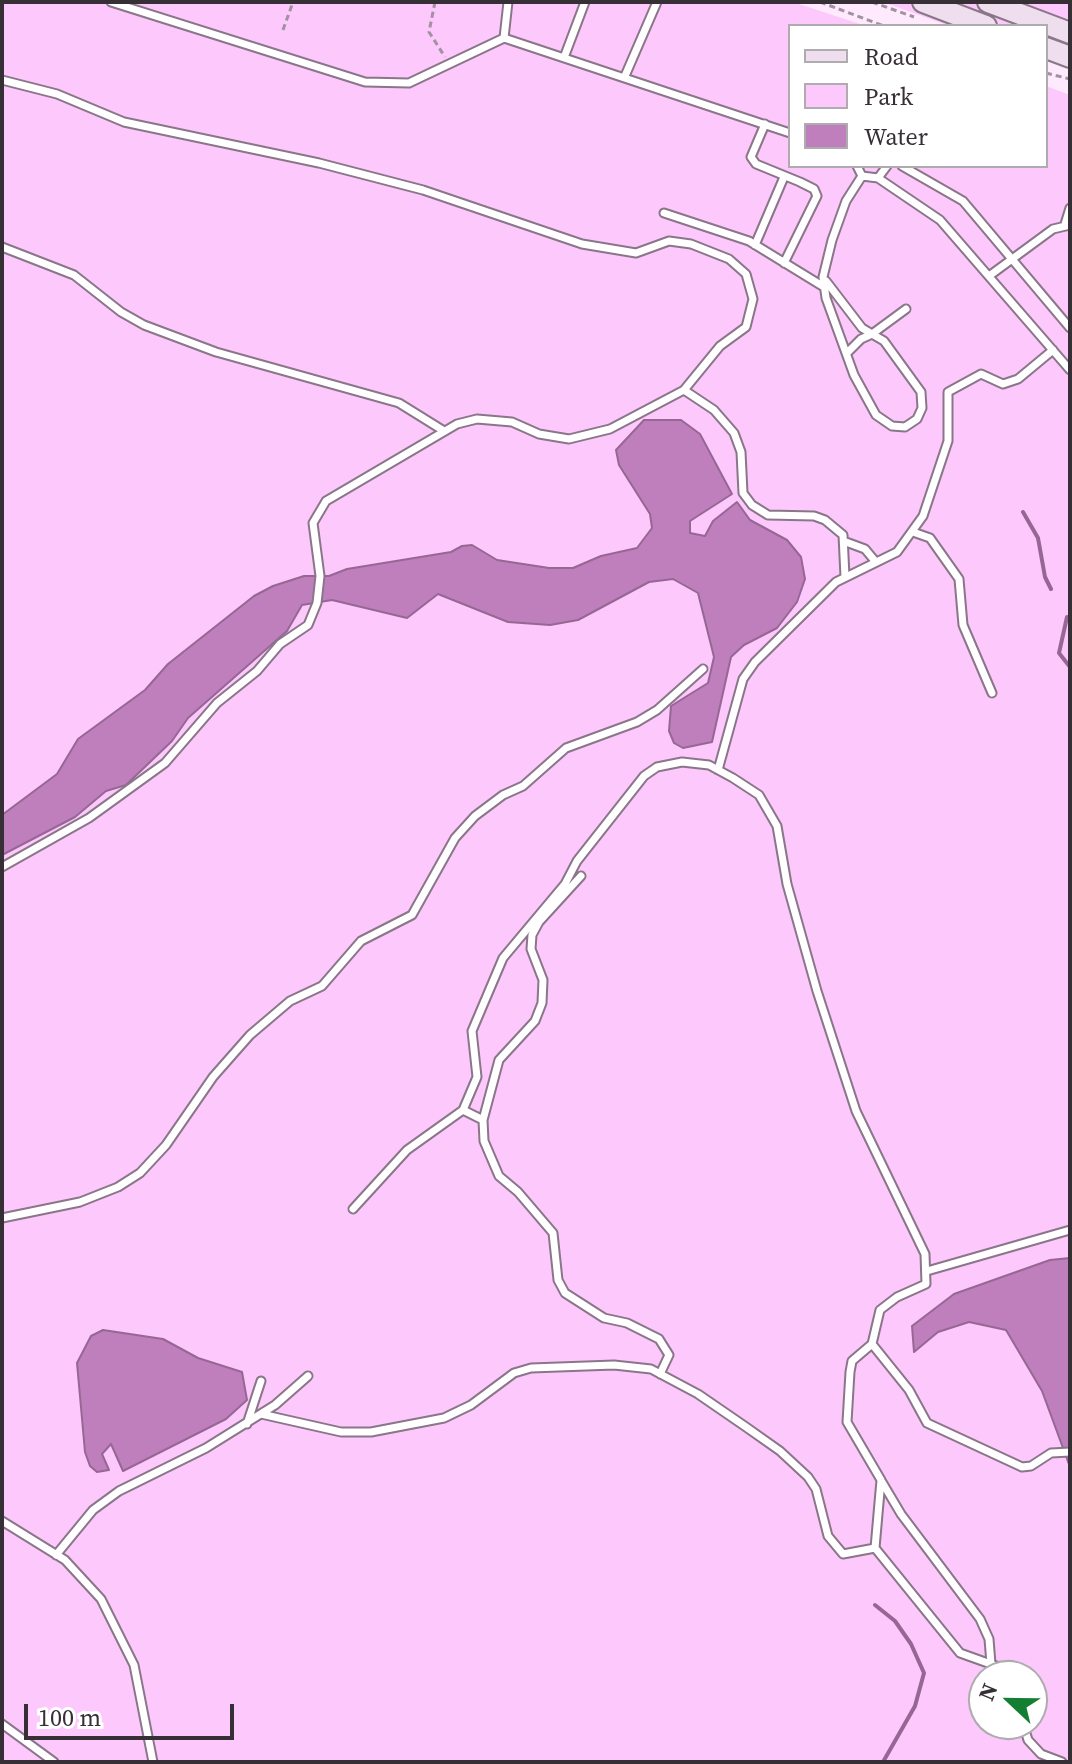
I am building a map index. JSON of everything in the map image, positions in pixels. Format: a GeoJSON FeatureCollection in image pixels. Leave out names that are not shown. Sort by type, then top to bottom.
{"type":"FeatureCollection","features":[{"type":"Feature","properties":{"kind":"main road"},"geometry":{"type":"LineString","coordinates":[[988,2],[1046,24]]}},
{"type":"Feature","properties":{"kind":"main road"},"geometry":{"type":"LineString","coordinates":[[923,12],[977,24]]}},
{"type":"Feature","properties":{"kind":"main road"},"geometry":{"type":"LineString","coordinates":[[1048,25],[1070,33]]}},
{"type":"Feature","properties":{"kind":"main road"},"geometry":{"type":"LineString","coordinates":[[1048,49],[1070,57]]}},
{"type":"Feature","properties":{"kind":"lane"},"geometry":{"type":"LineString","coordinates":[[111,2],[365,82],[409,83],[504,38],[565,55],[788,132]]}},
{"type":"Feature","properties":{"kind":"lane"},"geometry":{"type":"LineString","coordinates":[[504,38],[508,2]]}},
{"type":"Feature","properties":{"kind":"lane"},"geometry":{"type":"LineString","coordinates":[[565,55],[585,2]]}},
{"type":"Feature","properties":{"kind":"lane"},"geometry":{"type":"LineString","coordinates":[[625,76],[657,2]]}},
{"type":"Feature","properties":{"kind":"lane"},"geometry":{"type":"LineString","coordinates":[[2,80],[57,94],[124,122],[319,163],[423,190],[582,244],[636,253],[669,241],[691,244],[729,259],[746,274],[753,299],[746,327],[704,363],[695,381],[684,390],[610,429],[569,439],[554,438],[512,422],[491,419],[457,424],[326,501],[313,523],[320,576],[317,603],[308,625],[280,644],[257,671],[217,703],[165,763],[89,818],[2,867]]}},
{"type":"Feature","properties":{"kind":"lane"},"geometry":{"type":"LineString","coordinates":[[765,124],[751,157],[756,164],[814,189],[817,196],[784,263]]}},
{"type":"Feature","properties":{"kind":"lane"},"geometry":{"type":"LineString","coordinates":[[858,168],[862,176]]}},
{"type":"Feature","properties":{"kind":"lane"},"geometry":{"type":"LineString","coordinates":[[878,178],[886,168]]}},
{"type":"Feature","properties":{"kind":"lane"},"geometry":{"type":"LineString","coordinates":[[905,168],[963,201],[1070,328]]}},
{"type":"Feature","properties":{"kind":"lane"},"geometry":{"type":"LineString","coordinates":[[862,176],[878,178],[940,220],[1070,370]]}},
{"type":"Feature","properties":{"kind":"lane"},"geometry":{"type":"LineString","coordinates":[[823,277],[862,328],[884,341],[898,357],[921,392],[922,408],[917,419],[905,427],[892,426],[876,415],[854,375],[824,287],[823,277],[846,201],[862,176]]}},
{"type":"Feature","properties":{"kind":"lane"},"geometry":{"type":"LineString","coordinates":[[755,245],[784,177]]}},
{"type":"Feature","properties":{"kind":"lane"},"geometry":{"type":"LineString","coordinates":[[989,276],[1067,224],[1070,208]]}},
{"type":"Feature","properties":{"kind":"lane"},"geometry":{"type":"LineString","coordinates":[[664,213],[755,245],[824,287]]}},
{"type":"Feature","properties":{"kind":"lane"},"geometry":{"type":"LineString","coordinates":[[2,247],[74,275],[121,312],[144,325],[216,352],[399,403],[444,431]]}},
{"type":"Feature","properties":{"kind":"lane"},"geometry":{"type":"LineString","coordinates":[[848,352],[861,339],[906,309]]}},
{"type":"Feature","properties":{"kind":"lane"},"geometry":{"type":"LineString","coordinates":[[718,770],[743,679],[755,662],[845,577],[897,552],[913,532],[938,482],[945,455],[948,392],[981,374],[1003,384],[1018,379],[1053,350]]}},
{"type":"Feature","properties":{"kind":"lane"},"geometry":{"type":"LineString","coordinates":[[684,390],[714,410],[734,433],[741,452],[743,493],[752,505],[768,515],[804,515],[825,520],[846,542],[865,549],[875,561]]}},
{"type":"Feature","properties":{"kind":"lane"},"geometry":{"type":"LineString","coordinates":[[913,532],[930,538],[959,579],[963,625],[992,693]]}},
{"type":"Feature","properties":{"kind":"lane"},"geometry":{"type":"LineString","coordinates":[[845,577],[842,550],[846,542]]}},
{"type":"Feature","properties":{"kind":"lane"},"geometry":{"type":"LineString","coordinates":[[2,1218],[80,1202],[118,1187],[140,1173],[166,1145],[213,1077],[250,1035],[290,1001],[322,986],[361,941],[412,915],[455,838],[475,816],[503,795],[523,786],[566,748],[637,722],[657,710],[703,669]]}},
{"type":"Feature","properties":{"kind":"lane"},"geometry":{"type":"LineString","coordinates":[[353,1209],[407,1150],[463,1110],[477,1077],[472,1031],[503,958],[565,884],[577,861],[644,776],[657,767],[682,762],[709,765],[759,795],[777,826],[787,884],[852,1098],[925,1254],[926,1284],[897,1297],[880,1310],[872,1344],[852,1361],[847,1422],[901,1514],[980,1619],[989,1639],[991,1660]]}},
{"type":"Feature","properties":{"kind":"lane"},"geometry":{"type":"LineString","coordinates":[[581,876],[539,922],[532,935],[531,949],[543,980],[542,1003],[535,1021],[508,1046],[499,1060],[483,1120],[489,1158],[499,1176],[518,1192],[553,1233],[558,1280],[565,1293],[604,1318],[627,1323],[659,1339],[669,1355],[660,1374]]}},
{"type":"Feature","properties":{"kind":"lane"},"geometry":{"type":"LineString","coordinates":[[463,1110],[483,1120]]}},
{"type":"Feature","properties":{"kind":"lane"},"geometry":{"type":"LineString","coordinates":[[927,1271],[1070,1230]]}},
{"type":"Feature","properties":{"kind":"lane"},"geometry":{"type":"LineString","coordinates":[[872,1344],[909,1390],[927,1423],[1022,1467],[1061,1452],[1070,1452]]}},
{"type":"Feature","properties":{"kind":"lane"},"geometry":{"type":"LineString","coordinates":[[261,1414],[341,1432],[371,1432],[444,1418],[471,1405],[514,1373],[531,1368],[614,1365],[651,1369],[698,1394],[780,1451],[808,1477],[816,1489],[828,1536],[843,1554],[875,1548]]}},
{"type":"Feature","properties":{"kind":"lane"},"geometry":{"type":"LineString","coordinates":[[56,1555],[93,1510],[119,1491],[247,1424],[308,1376]]}},
{"type":"Feature","properties":{"kind":"lane"},"geometry":{"type":"LineString","coordinates":[[247,1424],[261,1381]]}},
{"type":"Feature","properties":{"kind":"lane"},"geometry":{"type":"LineString","coordinates":[[881,1480],[875,1548],[960,1653],[980,1660]]}},
{"type":"Feature","properties":{"kind":"lane"},"geometry":{"type":"LineString","coordinates":[[2,1521],[56,1555],[101,1599],[134,1665],[153,1762]]}},
{"type":"Feature","properties":{"kind":"lane"},"geometry":{"type":"LineString","coordinates":[[2,1724],[54,1762]]}},
{"type":"Feature","properties":{"kind":"lane"},"geometry":{"type":"LineString","coordinates":[[1028,1740],[1041,1754],[1062,1762]]}},
{"type":"Feature","properties":{"kind":"path"},"geometry":{"type":"LineString","coordinates":[[283,30],[293,2]]}},
{"type":"Feature","properties":{"kind":"path"},"geometry":{"type":"LineString","coordinates":[[435,2],[429,32],[450,65]]}},
{"type":"Feature","properties":{"kind":"path"},"geometry":{"type":"LineString","coordinates":[[820,2],[879,24]]}},
{"type":"Feature","properties":{"kind":"path"},"geometry":{"type":"LineString","coordinates":[[872,2],[923,12]]}},
{"type":"Feature","properties":{"kind":"path"},"geometry":{"type":"LineString","coordinates":[[1048,74],[1070,79]]}},
{"type":"Feature","properties":{"kind":"green space"},"geometry":{"type":"Polygon","coordinates":[[[2,2],[793,2],[860,24],[788,24],[788,168],[1048,168],[1048,87],[1070,95],[1070,1762],[2,1762],[2,2]]]}},
{"type":"Feature","properties":{"kind":"green space"},"geometry":{"type":"Polygon","coordinates":[[[883,2],[1070,2],[1070,69],[1048,61],[1048,24],[944,24],[883,2]]]}},
{"type":"Feature","properties":{"kind":"water"},"geometry":{"type":"Polygon","coordinates":[[[644,420],[681,420],[700,434],[732,494],[690,521],[690,533],[705,536],[713,521],[737,502],[750,520],[787,540],[801,557],[805,579],[797,602],[777,628],[744,645],[731,657],[712,742],[683,748],[674,743],[669,731],[671,706],[708,683],[714,657],[698,593],[673,579],[649,582],[578,620],[550,625],[508,622],[438,594],[407,618],[332,600],[302,605],[287,631],[188,718],[172,741],[126,785],[106,791],[75,817],[2,855],[2,815],[57,774],[78,739],[145,690],[168,664],[254,596],[273,586],[304,576],[329,576],[347,569],[451,552],[462,546],[472,545],[497,560],[549,568],[573,568],[601,556],[637,548],[652,528],[650,514],[619,465],[616,450],[644,420]]]}},
{"type":"Feature","properties":{"kind":"water"},"geometry":{"type":"Polygon","coordinates":[[[1070,1258],[1070,1467],[1042,1391],[1006,1330],[969,1322],[938,1332],[914,1352],[912,1326],[954,1294],[1050,1260],[1070,1258]]]}},
{"type":"Feature","properties":{"kind":"water"},"geometry":{"type":"Polygon","coordinates":[[[103,1330],[163,1339],[198,1358],[242,1372],[247,1400],[226,1419],[123,1471],[111,1444],[102,1454],[109,1470],[97,1472],[90,1466],[85,1452],[77,1363],[91,1336],[103,1330]]]}},
{"type":"Feature","properties":{"kind":"waterway"},"geometry":{"type":"LineString","coordinates":[[1023,512],[1038,538],[1045,577],[1051,589]]}},
{"type":"Feature","properties":{"kind":"waterway"},"geometry":{"type":"LineString","coordinates":[[1067,617],[1059,653],[1070,667]]}},
{"type":"Feature","properties":{"kind":"waterway"},"geometry":{"type":"LineString","coordinates":[[875,1605],[895,1621],[911,1644],[924,1673],[915,1706],[883,1762]]}}]}
